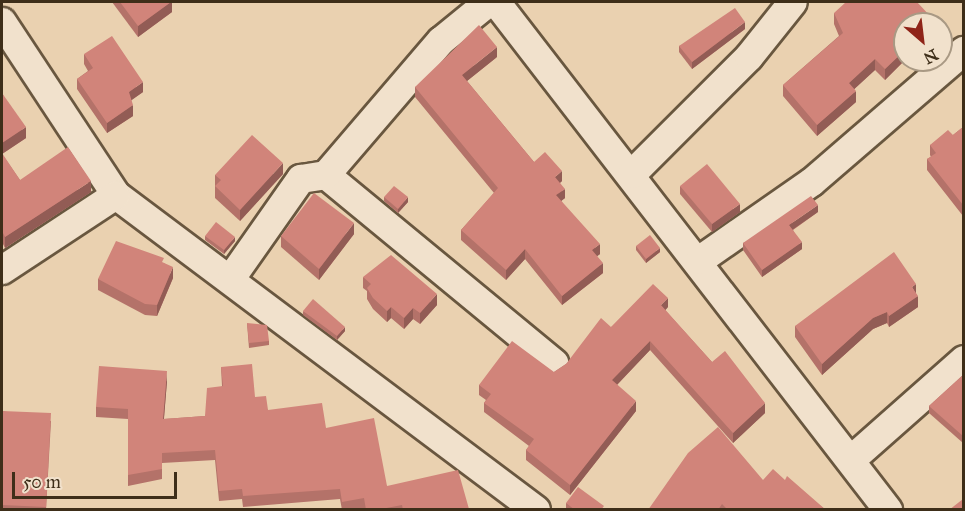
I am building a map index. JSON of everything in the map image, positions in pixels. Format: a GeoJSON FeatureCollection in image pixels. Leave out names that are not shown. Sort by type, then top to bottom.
{"type":"FeatureCollection","features":[{"type":"Feature","properties":{"kind":"street"},"geometry":{"type":"LineString","coordinates":[[232,277],[301,179],[326,175],[441,41],[489,2]]}},
{"type":"Feature","properties":{"kind":"street"},"geometry":{"type":"LineString","coordinates":[[496,2],[700,260],[888,510]]}},
{"type":"Feature","properties":{"kind":"street"},"geometry":{"type":"LineString","coordinates":[[632,174],[749,57],[793,2]]}},
{"type":"Feature","properties":{"kind":"street"},"geometry":{"type":"LineString","coordinates":[[2,22],[116,195],[232,277],[536,510]]}},
{"type":"Feature","properties":{"kind":"street"},"geometry":{"type":"LineString","coordinates":[[700,260],[812,182],[963,51]]}},
{"type":"Feature","properties":{"kind":"street"},"geometry":{"type":"LineString","coordinates":[[326,175],[554,363]]}},
{"type":"Feature","properties":{"kind":"street"},"geometry":{"type":"LineString","coordinates":[[2,270],[116,195]]}},
{"type":"Feature","properties":{"kind":"street"},"geometry":{"type":"LineString","coordinates":[[851,460],[963,360]]}},
{"type":"Feature","properties":{"kind":"building"},"geometry":{"type":"Polygon","coordinates":[[[120,2],[171,2],[138,26],[120,2]]]}},
{"type":"Feature","properties":{"kind":"building"},"geometry":{"type":"Polygon","coordinates":[[[846,2],[917,2],[926,12],[893,12],[893,61],[885,69],[875,59],[849,83],[856,91],[817,125],[783,85],[843,33],[834,13],[846,2]]]}},
{"type":"Feature","properties":{"kind":"building"},"geometry":{"type":"Polygon","coordinates":[[[735,8],[745,22],[692,62],[679,46],[735,8]]]}},
{"type":"Feature","properties":{"kind":"building"},"geometry":{"type":"Polygon","coordinates":[[[479,25],[497,47],[462,75],[534,162],[545,152],[562,171],[555,177],[565,189],[556,195],[600,244],[592,250],[603,263],[562,296],[525,249],[506,270],[461,230],[498,188],[415,87],[479,25]]]}},
{"type":"Feature","properties":{"kind":"building"},"geometry":{"type":"Polygon","coordinates":[[[112,36],[143,82],[129,92],[133,105],[107,123],[77,79],[93,68],[84,54],[112,36]]]}},
{"type":"Feature","properties":{"kind":"building"},"geometry":{"type":"Polygon","coordinates":[[[2,93],[26,127],[2,143],[2,93]]]}},
{"type":"Feature","properties":{"kind":"building"},"geometry":{"type":"Polygon","coordinates":[[[963,127],[963,205],[927,159],[936,153],[930,145],[948,130],[953,135],[963,127]]]}},
{"type":"Feature","properties":{"kind":"building"},"geometry":{"type":"Polygon","coordinates":[[[252,135],[283,163],[240,210],[215,186],[221,180],[215,175],[252,135]]]}},
{"type":"Feature","properties":{"kind":"building"},"geometry":{"type":"Polygon","coordinates":[[[68,147],[91,181],[5,237],[2,231],[2,153],[20,180],[68,147]]]}},
{"type":"Feature","properties":{"kind":"building"},"geometry":{"type":"Polygon","coordinates":[[[707,164],[740,204],[712,224],[680,186],[707,164]]]}},
{"type":"Feature","properties":{"kind":"building"},"geometry":{"type":"Polygon","coordinates":[[[394,186],[408,197],[398,209],[384,197],[394,186]]]}},
{"type":"Feature","properties":{"kind":"building"},"geometry":{"type":"Polygon","coordinates":[[[314,193],[354,223],[319,269],[281,236],[314,193]]]}},
{"type":"Feature","properties":{"kind":"building"},"geometry":{"type":"Polygon","coordinates":[[[811,196],[818,205],[789,225],[802,242],[762,270],[743,243],[811,196]]]}},
{"type":"Feature","properties":{"kind":"building"},"geometry":{"type":"Polygon","coordinates":[[[216,222],[235,237],[224,250],[205,236],[216,222]]]}},
{"type":"Feature","properties":{"kind":"building"},"geometry":{"type":"Polygon","coordinates":[[[650,235],[660,248],[646,259],[636,246],[650,235]]]}},
{"type":"Feature","properties":{"kind":"building"},"geometry":{"type":"Polygon","coordinates":[[[116,241],[164,258],[162,262],[173,267],[157,305],[145,304],[98,279],[116,241]]]}},
{"type":"Feature","properties":{"kind":"building"},"geometry":{"type":"Polygon","coordinates":[[[894,252],[916,284],[912,287],[918,296],[889,316],[887,312],[873,318],[822,364],[795,326],[894,252]]]}},
{"type":"Feature","properties":{"kind":"building"},"geometry":{"type":"Polygon","coordinates":[[[391,255],[437,294],[420,313],[413,308],[404,318],[391,307],[387,311],[373,298],[367,288],[371,284],[363,277],[391,255]]]}},
{"type":"Feature","properties":{"kind":"building"},"geometry":{"type":"Polygon","coordinates":[[[653,284],[668,298],[661,305],[712,362],[725,351],[765,403],[733,433],[650,341],[612,380],[636,401],[570,485],[526,450],[534,439],[484,403],[491,394],[479,385],[512,341],[554,372],[566,364],[601,318],[611,327],[653,284]]]}},
{"type":"Feature","properties":{"kind":"building"},"geometry":{"type":"Polygon","coordinates":[[[313,299],[345,327],[337,336],[303,311],[313,299]]]}},
{"type":"Feature","properties":{"kind":"building"},"geometry":{"type":"Polygon","coordinates":[[[247,323],[267,325],[269,341],[249,343],[247,323]]]}},
{"type":"Feature","properties":{"kind":"building"},"geometry":{"type":"Polygon","coordinates":[[[252,364],[255,397],[266,396],[268,410],[322,403],[326,428],[374,418],[387,486],[458,470],[469,509],[403,510],[402,505],[366,510],[364,498],[342,502],[340,489],[243,496],[242,489],[219,491],[215,450],[162,453],[162,469],[128,475],[128,409],[96,407],[99,366],[167,371],[163,419],[205,416],[207,388],[223,386],[221,367],[252,364]]]}},
{"type":"Feature","properties":{"kind":"building"},"geometry":{"type":"Polygon","coordinates":[[[963,375],[963,436],[929,406],[963,375]]]}},
{"type":"Feature","properties":{"kind":"building"},"geometry":{"type":"Polygon","coordinates":[[[2,411],[51,413],[46,507],[2,505],[2,411]]]}},
{"type":"Feature","properties":{"kind":"building"},"geometry":{"type":"Polygon","coordinates":[[[718,427],[763,480],[773,469],[785,480],[787,476],[826,510],[728,510],[722,504],[718,510],[648,510],[688,453],[718,427]]]}},
{"type":"Feature","properties":{"kind":"building"},"geometry":{"type":"Polygon","coordinates":[[[578,487],[604,506],[601,510],[575,510],[566,503],[578,487]]]}},
{"type":"Feature","properties":{"kind":"building"},"geometry":{"type":"Polygon","coordinates":[[[963,499],[963,510],[949,510],[963,499]]]}}]}
